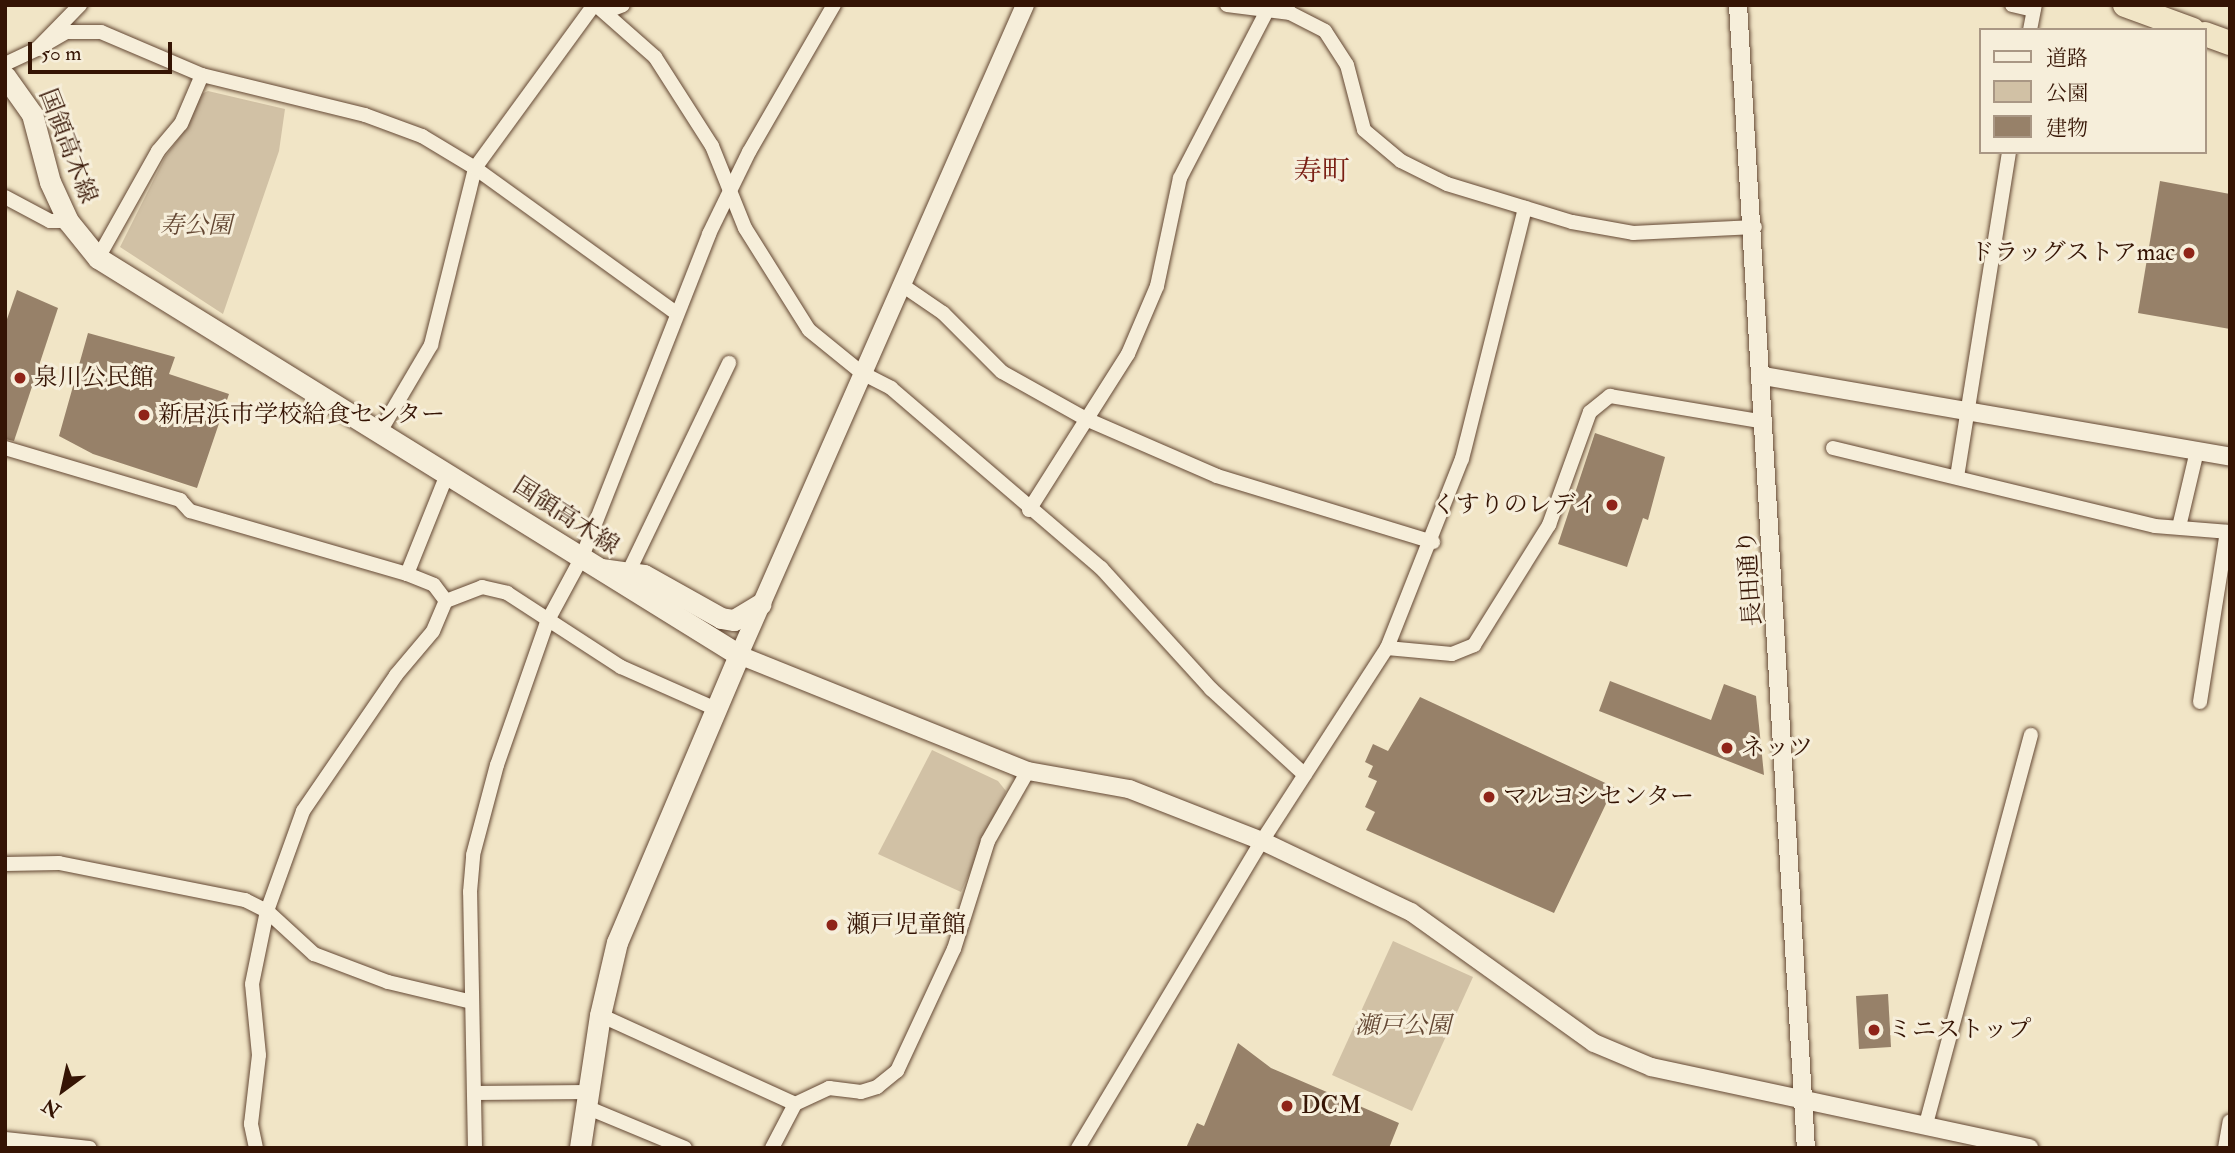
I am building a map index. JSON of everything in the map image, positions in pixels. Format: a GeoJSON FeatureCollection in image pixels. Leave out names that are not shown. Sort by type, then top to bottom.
{"type":"FeatureCollection","features":[{"type":"Feature","properties":{"kind":"highway"},"geometry":{"type":"LineString","coordinates":[[2125,5],[2188,28]]}},
{"type":"Feature","properties":{"kind":"highway"},"geometry":{"type":"LineString","coordinates":[[2207,35],[2230,43]]}},
{"type":"Feature","properties":{"kind":"main road","name":"国領高木線"},"geometry":{"type":"LineString","coordinates":[[10,90],[68,221],[98,258],[381,430],[738,655]]}},
{"type":"Feature","properties":{"kind":"main road"},"geometry":{"type":"LineString","coordinates":[[601,569],[629,570],[721,618],[734,620],[761,604]]}},
{"type":"Feature","properties":{"kind":"main road"},"geometry":{"type":"LineString","coordinates":[[580,1148],[600,1015],[617,942],[738,655]]}},
{"type":"Feature","properties":{"kind":"street"},"geometry":{"type":"LineString","coordinates":[[37,49],[80,5]]}},
{"type":"Feature","properties":{"kind":"street"},"geometry":{"type":"LineString","coordinates":[[381,430],[431,345],[475,168],[598,7],[622,5]]}},
{"type":"Feature","properties":{"kind":"street"},"geometry":{"type":"LineString","coordinates":[[475,1148],[473,855],[547,622],[582,557],[675,312],[732,187],[834,5]]}},
{"type":"Feature","properties":{"kind":"street"},"geometry":{"type":"LineString","coordinates":[[1025,5],[738,655],[1028,771],[1129,789],[1262,841],[1455,938],[1594,1042],[1686,1077],[1926,1124],[2029,1148]]}},
{"type":"Feature","properties":{"kind":"street"},"geometry":{"type":"LineString","coordinates":[[1227,5],[1269,7],[1290,13],[1325,31],[1347,65],[1364,130],[1401,161],[1447,184],[1525,208],[1633,233],[1755,227]]}},
{"type":"Feature","properties":{"kind":"street","name":"長田通り"},"geometry":{"type":"LineString","coordinates":[[1738,5],[1755,227],[1806,1148]]}},
{"type":"Feature","properties":{"kind":"street"},"geometry":{"type":"LineString","coordinates":[[2012,5],[2034,8],[2030,28]]}},
{"type":"Feature","properties":{"kind":"street"},"geometry":{"type":"LineString","coordinates":[[598,7],[655,57],[732,187],[745,228],[781,293],[824,345],[862,373],[891,388],[1029,510],[1101,568],[1211,689],[1305,775]]}},
{"type":"Feature","properties":{"kind":"street"},"geometry":{"type":"LineString","coordinates":[[1029,510],[1128,354],[1157,286],[1180,178],[1269,7]]}},
{"type":"Feature","properties":{"kind":"street"},"geometry":{"type":"LineString","coordinates":[[5,64],[67,32],[102,32],[202,75],[365,115],[422,136],[475,168],[675,312]]}},
{"type":"Feature","properties":{"kind":"street"},"geometry":{"type":"LineString","coordinates":[[98,258],[158,151],[181,124],[202,75]]}},
{"type":"Feature","properties":{"kind":"street"},"geometry":{"type":"LineString","coordinates":[[1957,477],[2009,154]]}},
{"type":"Feature","properties":{"kind":"street"},"geometry":{"type":"LineString","coordinates":[[5,197],[50,221],[68,221]]}},
{"type":"Feature","properties":{"kind":"street"},"geometry":{"type":"LineString","coordinates":[[1077,1148],[1262,841],[1387,648],[1433,542],[1462,459],[1525,208]]}},
{"type":"Feature","properties":{"kind":"street"},"geometry":{"type":"LineString","coordinates":[[902,285],[943,313],[1002,372],[1086,419],[1217,476],[1433,542]]}},
{"type":"Feature","properties":{"kind":"street"},"geometry":{"type":"LineString","coordinates":[[629,570],[729,363]]}},
{"type":"Feature","properties":{"kind":"street"},"geometry":{"type":"LineString","coordinates":[[1763,376],[1966,409],[2230,457]]}},
{"type":"Feature","properties":{"kind":"street"},"geometry":{"type":"LineString","coordinates":[[1387,648],[1452,654],[1474,645],[1549,525],[1590,412],[1610,396],[1765,422]]}},
{"type":"Feature","properties":{"kind":"street"},"geometry":{"type":"LineString","coordinates":[[5,448],[180,500],[190,511],[407,574],[433,585],[446,601]]}},
{"type":"Feature","properties":{"kind":"street"},"geometry":{"type":"LineString","coordinates":[[1833,448],[2155,526],[2229,532],[2200,702]]}},
{"type":"Feature","properties":{"kind":"street"},"geometry":{"type":"LineString","coordinates":[[2179,527],[2197,451]]}},
{"type":"Feature","properties":{"kind":"street"},"geometry":{"type":"LineString","coordinates":[[407,574],[448,472]]}},
{"type":"Feature","properties":{"kind":"street"},"geometry":{"type":"LineString","coordinates":[[256,1148],[251,1124],[259,1055],[252,984],[267,911],[303,811],[396,675],[433,631],[446,601],[482,587],[508,593],[547,622],[621,667],[716,709]]}},
{"type":"Feature","properties":{"kind":"street"},"geometry":{"type":"LineString","coordinates":[[1926,1124],[2031,735]]}},
{"type":"Feature","properties":{"kind":"street"},"geometry":{"type":"LineString","coordinates":[[772,1148],[795,1104],[829,1088],[861,1092],[877,1087],[897,1071],[954,949],[988,841],[1028,771]]}},
{"type":"Feature","properties":{"kind":"street"},"geometry":{"type":"LineString","coordinates":[[5,864],[59,863],[163,880],[267,911],[314,954],[388,982],[472,1002]]}},
{"type":"Feature","properties":{"kind":"street"},"geometry":{"type":"LineString","coordinates":[[600,1015],[795,1104]]}},
{"type":"Feature","properties":{"kind":"street"},"geometry":{"type":"LineString","coordinates":[[474,1093],[587,1100],[685,1148]]}},
{"type":"Feature","properties":{"kind":"street"},"geometry":{"type":"LineString","coordinates":[[2225,1148],[2230,1121]]}},
{"type":"Feature","properties":{"kind":"street"},"geometry":{"type":"LineString","coordinates":[[5,1139],[90,1148]]}},
{"type":"Feature","properties":{"kind":"green space","name":"寿公園"},"geometry":{"type":"Polygon","coordinates":[[[208,91],[285,109],[279,151],[223,314],[120,247],[165,157],[187,127],[197,96],[208,91]]]}},
{"type":"Feature","properties":{"kind":"green space"},"geometry":{"type":"Polygon","coordinates":[[[932,750],[998,781],[1006,791],[961,892],[878,854],[932,750]]]}},
{"type":"Feature","properties":{"kind":"green space","name":"瀬戸公園"},"geometry":{"type":"Polygon","coordinates":[[[1393,941],[1473,977],[1412,1111],[1332,1075],[1393,941]]]}},
{"type":"Feature","properties":{"kind":"building","name":"ドラッグストアmac"},"geometry":{"type":"Polygon","coordinates":[[[2160,181],[2230,194],[2230,329],[2138,313],[2160,181]]]}},
{"type":"Feature","properties":{"kind":"building","name":"泉川公民館"},"geometry":{"type":"Polygon","coordinates":[[[17,290],[58,308],[14,441],[5,439],[5,325],[17,290]]]}},
{"type":"Feature","properties":{"kind":"building","name":"新居浜市学校給食センター"},"geometry":{"type":"Polygon","coordinates":[[[88,333],[175,357],[169,374],[229,394],[197,488],[93,454],[59,436],[88,333]]]}},
{"type":"Feature","properties":{"kind":"building","name":"くすりのレデイ"},"geometry":{"type":"Polygon","coordinates":[[[1595,433],[1665,457],[1648,520],[1643,518],[1627,567],[1558,544],[1595,433]]]}},
{"type":"Feature","properties":{"kind":"building","name":"ネッツ"},"geometry":{"type":"Polygon","coordinates":[[[1610,681],[1711,720],[1724,684],[1756,696],[1764,775],[1599,711],[1610,681]]]}},
{"type":"Feature","properties":{"kind":"building","name":"マルヨシセンター"},"geometry":{"type":"Polygon","coordinates":[[[1420,697],[1614,787],[1554,913],[1366,830],[1375,812],[1365,807],[1377,781],[1368,777],[1373,766],[1365,762],[1373,744],[1388,751],[1420,697]]]}},
{"type":"Feature","properties":{"kind":"building","name":"ミニストップ"},"geometry":{"type":"Polygon","coordinates":[[[1888,994],[1891,1047],[1859,1049],[1856,996],[1888,994]]]}},
{"type":"Feature","properties":{"kind":"building","name":"DCM"},"geometry":{"type":"Polygon","coordinates":[[[1238,1043],[1271,1068],[1399,1123],[1389,1148],[1186,1148],[1197,1123],[1204,1126],[1238,1043]]]}},
{"type":"Feature","properties":{"kind":"place","name":"ドラッグストアmac"},"geometry":{"type":"Point","coordinates":[2189,253]}},
{"type":"Feature","properties":{"kind":"place","name":"泉川公民館"},"geometry":{"type":"Point","coordinates":[20,378]}},
{"type":"Feature","properties":{"kind":"place","name":"新居浜市学校給食センター"},"geometry":{"type":"Point","coordinates":[144,415]}},
{"type":"Feature","properties":{"kind":"place","name":"くすりのレデイ"},"geometry":{"type":"Point","coordinates":[1612,505]}},
{"type":"Feature","properties":{"kind":"place","name":"ネッツ"},"geometry":{"type":"Point","coordinates":[1727,748]}},
{"type":"Feature","properties":{"kind":"place","name":"マルヨシセンター"},"geometry":{"type":"Point","coordinates":[1489,797]}},
{"type":"Feature","properties":{"kind":"place","name":"瀬戸児童館"},"geometry":{"type":"Point","coordinates":[832,925]}},
{"type":"Feature","properties":{"kind":"place","name":"ミニストップ"},"geometry":{"type":"Point","coordinates":[1874,1030]}},
{"type":"Feature","properties":{"kind":"place","name":"DCM"},"geometry":{"type":"Point","coordinates":[1287,1106]}},
{"type":"Feature","properties":{"kind":"district","name":"寿町"},"geometry":{"type":"Point","coordinates":[1322,172]}}]}
